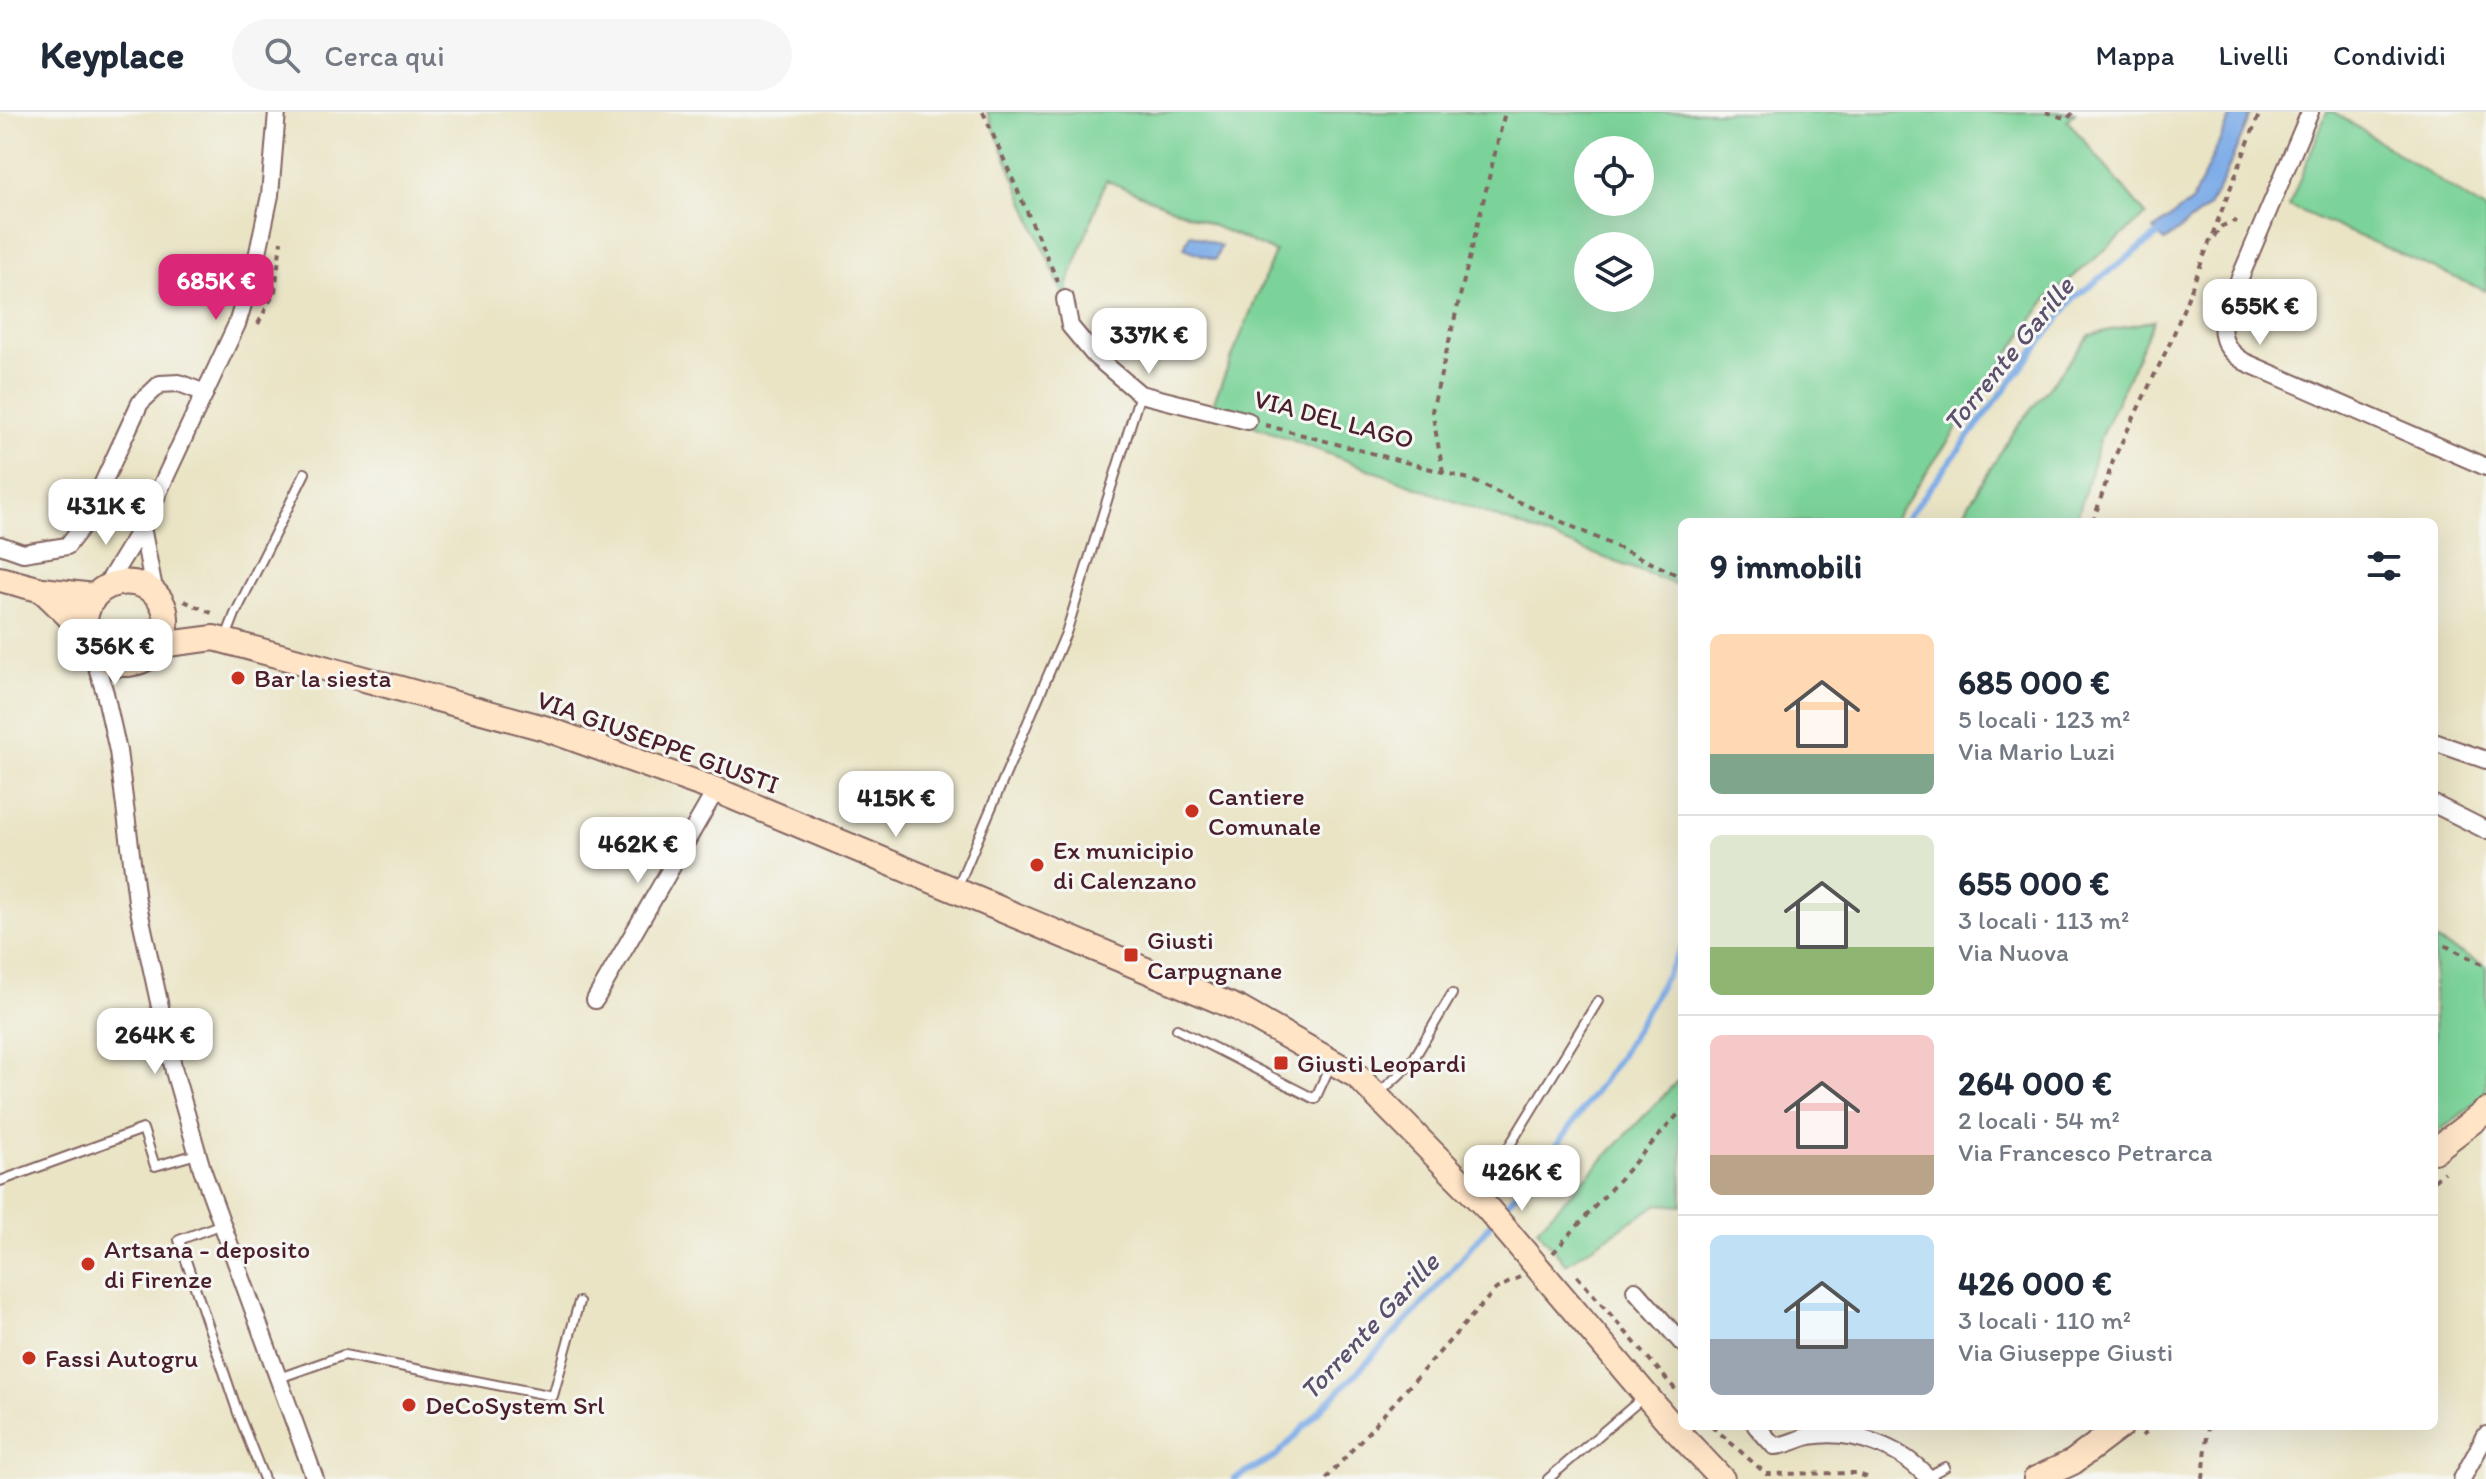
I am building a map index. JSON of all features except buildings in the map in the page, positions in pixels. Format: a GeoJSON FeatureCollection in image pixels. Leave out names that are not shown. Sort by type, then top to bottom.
{"type":"FeatureCollection","features":[{"type":"Feature","properties":{"kind":"street"},"geometry":{"type":"LineString","coordinates":[[277,112],[270,195],[256,262],[237,324],[142,527],[87,607],[84,620],[118,751],[141,916],[174,1071],[222,1224],[315,1479]]}},
{"type":"Feature","properties":{"kind":"street"},"geometry":{"type":"LineString","coordinates":[[2310,112],[2223,318],[2221,331],[2230,352],[2245,362],[2486,467]]}},
{"type":"Feature","properties":{"kind":"street","name":"VIA DEL LAGO"},"geometry":{"type":"LineString","coordinates":[[1065,299],[1070,326],[1095,356],[1140,394],[1248,421]]}},
{"type":"Feature","properties":{"kind":"street"},"geometry":{"type":"LineString","coordinates":[[0,545],[23,553],[67,546],[84,524],[140,403],[160,384],[179,383],[205,393]]}},
{"type":"Feature","properties":{"kind":"street"},"geometry":{"type":"LineString","coordinates":[[142,527],[165,599],[165,633],[160,645]]}},
{"type":"Feature","properties":{"kind":"street","name":"VIA GIUSEPPE GIUSTI"},"geometry":{"type":"LineString","coordinates":[[0,579],[42,590],[99,591],[117,582],[144,586],[223,633],[544,728],[716,790],[1239,1009],[1357,1076],[1483,1204],[1646,1396],[1677,1423]]}},
{"type":"Feature","properties":{"kind":"street","name":"VIA GIUSEPPE GIUSTI"},"geometry":{"type":"LineString","coordinates":[[42,590],[99,656],[111,662],[125,665],[139,662],[151,656],[160,645],[223,633]]}},
{"type":"Feature","properties":{"kind":"street"},"geometry":{"type":"LineString","coordinates":[[2438,743],[2486,760]]}},
{"type":"Feature","properties":{"kind":"street"},"geometry":{"type":"LineString","coordinates":[[595,1000],[716,790]]}},
{"type":"Feature","properties":{"kind":"street"},"geometry":{"type":"LineString","coordinates":[[2438,806],[2486,830]]}},
{"type":"Feature","properties":{"kind":"street"},"geometry":{"type":"LineString","coordinates":[[2438,1148],[2486,1111]]}},
{"type":"Feature","properties":{"kind":"street"},"geometry":{"type":"LineString","coordinates":[[1635,1290],[1678,1338]]}},
{"type":"Feature","properties":{"kind":"street","name":"VIA GIUSEPPE GIUSTI"},"geometry":{"type":"LineString","coordinates":[[1683,1430],[1722,1479]]}},
{"type":"Feature","properties":{"kind":"street"},"geometry":{"type":"LineString","coordinates":[[1760,1430],[1774,1446],[1842,1430],[1874,1434],[1928,1478]]}},
{"type":"Feature","properties":{"kind":"street"},"geometry":{"type":"LineString","coordinates":[[2036,1479],[2073,1462],[2116,1430]]}},
{"type":"Feature","properties":{"kind":"street"},"geometry":{"type":"LineString","coordinates":[[2462,1479],[2486,1435]]}},
{"type":"Feature","properties":{"kind":"lane"},"geometry":{"type":"LineString","coordinates":[[956,890],[1066,633],[1140,394]]}},
{"type":"Feature","properties":{"kind":"lane"},"geometry":{"type":"LineString","coordinates":[[223,633],[305,473]]}},
{"type":"Feature","properties":{"kind":"lane"},"geometry":{"type":"LineString","coordinates":[[1376,1095],[1410,1065],[1452,994]]}},
{"type":"Feature","properties":{"kind":"lane"},"geometry":{"type":"LineString","coordinates":[[1483,1204],[1598,1001]]}},
{"type":"Feature","properties":{"kind":"lane"},"geometry":{"type":"LineString","coordinates":[[1177,1029],[1315,1099],[1332,1062]]}},
{"type":"Feature","properties":{"kind":"lane"},"geometry":{"type":"LineString","coordinates":[[0,1181],[143,1129],[155,1166],[198,1154]]}},
{"type":"Feature","properties":{"kind":"lane"},"geometry":{"type":"LineString","coordinates":[[222,1224],[179,1240],[264,1479]]}},
{"type":"Feature","properties":{"kind":"lane"},"geometry":{"type":"LineString","coordinates":[[278,1378],[344,1355],[553,1396],[579,1302]]}},
{"type":"Feature","properties":{"kind":"lane"},"geometry":{"type":"LineString","coordinates":[[1548,1479],[1646,1396]]}},
{"type":"Feature","properties":{"kind":"lane"},"geometry":{"type":"LineString","coordinates":[[1928,1478],[1945,1467]]}},
{"type":"Feature","properties":{"kind":"path"},"geometry":{"type":"LineString","coordinates":[[983,112],[1065,299]]}},
{"type":"Feature","properties":{"kind":"path"},"geometry":{"type":"LineString","coordinates":[[1443,472],[1432,411],[1505,112]]}},
{"type":"Feature","properties":{"kind":"path"},"geometry":{"type":"LineString","coordinates":[[2046,112],[2067,119],[2074,112]]}},
{"type":"Feature","properties":{"kind":"path"},"geometry":{"type":"LineString","coordinates":[[2094,518],[2114,458],[2171,341],[2260,112]]}},
{"type":"Feature","properties":{"kind":"path"},"geometry":{"type":"LineString","coordinates":[[2210,242],[2222,226],[2234,221],[2259,232]]}},
{"type":"Feature","properties":{"kind":"path"},"geometry":{"type":"LineString","coordinates":[[254,333],[275,291],[281,239]]}},
{"type":"Feature","properties":{"kind":"path","name":"VIA DEL LAGO"},"geometry":{"type":"LineString","coordinates":[[1248,421],[1469,479],[1678,575]]}},
{"type":"Feature","properties":{"kind":"path"},"geometry":{"type":"LineString","coordinates":[[165,599],[223,633]]}},
{"type":"Feature","properties":{"kind":"path"},"geometry":{"type":"LineString","coordinates":[[2438,942],[2486,966]]}},
{"type":"Feature","properties":{"kind":"path"},"geometry":{"type":"LineString","coordinates":[[1326,1479],[1496,1289],[1520,1277],[1555,1252],[1678,1114]]}},
{"type":"Feature","properties":{"kind":"path"},"geometry":{"type":"LineString","coordinates":[[1546,1241],[1561,1258]]}},
{"type":"Feature","properties":{"kind":"path"},"geometry":{"type":"LineString","coordinates":[[1576,1275],[1678,1392]]}},
{"type":"Feature","properties":{"kind":"path"},"geometry":{"type":"LineString","coordinates":[[2203,1479],[2208,1430]]}},
{"type":"Feature","properties":{"kind":"green space"},"geometry":{"type":"Polygon","coordinates":[[[987,112],[2075,112],[2067,120],[2146,215],[2047,299],[1895,518],[1678,518],[1678,585],[1225,415],[1212,406],[1275,252],[1106,180],[1065,299],[987,112]]]}},
{"type":"Feature","properties":{"kind":"green space"},"geometry":{"type":"Polygon","coordinates":[[[2327,112],[2334,112],[2486,211],[2486,291],[2289,206],[2327,112]]]}},
{"type":"Feature","properties":{"kind":"green space"},"geometry":{"type":"Polygon","coordinates":[[[2154,320],[2101,436],[2077,518],[1960,518],[2011,435],[2090,335],[2154,320]]]}},
{"type":"Feature","properties":{"kind":"green space"},"geometry":{"type":"Polygon","coordinates":[[[2438,942],[2486,966],[2486,1095],[2438,1132],[2438,942]]]}},
{"type":"Feature","properties":{"kind":"green space"},"geometry":{"type":"Polygon","coordinates":[[[1678,1080],[1678,1206],[1658,1204],[1566,1264],[1537,1229],[1678,1080]]]}},
{"type":"Feature","properties":{"kind":"water"},"geometry":{"type":"Polygon","coordinates":[[[2233,112],[2252,112],[2223,181],[2207,208],[2165,241],[2154,230],[2192,201],[2233,112]]]}},
{"type":"Feature","properties":{"kind":"water"},"geometry":{"type":"Polygon","coordinates":[[[1190,234],[1221,246],[1215,260],[1184,248],[1190,234]]]}},
{"type":"Feature","properties":{"kind":"waterway","name":"Torrente Garille"},"geometry":{"type":"LineString","coordinates":[[1907,518],[2075,297],[2163,231]]}},
{"type":"Feature","properties":{"kind":"waterway","name":"Torrente Garille"},"geometry":{"type":"LineString","coordinates":[[1500,1212],[1558,1144],[1621,1055],[1678,955]]}},
{"type":"Feature","properties":{"kind":"waterway","name":"Torrente Garille"},"geometry":{"type":"LineString","coordinates":[[1234,1479],[1275,1457],[1421,1306],[1493,1221]]}},
{"type":"Feature","properties":{"kind":"place","name":"Bar la siesta"},"geometry":{"type":"Point","coordinates":[238,678]}},
{"type":"Feature","properties":{"kind":"place","name":"Cantiere Comunale"},"geometry":{"type":"Point","coordinates":[1192,811]}},
{"type":"Feature","properties":{"kind":"place","name":"Ex municipio di Calenzano"},"geometry":{"type":"Point","coordinates":[1037,865]}},
{"type":"Feature","properties":{"kind":"place","name":"Giusti Carpugnane"},"geometry":{"type":"Point","coordinates":[1131,955]}},
{"type":"Feature","properties":{"kind":"place","name":"Giusti Leopardi"},"geometry":{"type":"Point","coordinates":[1281,1063]}},
{"type":"Feature","properties":{"kind":"place","name":"Artsana - deposito di Firenze"},"geometry":{"type":"Point","coordinates":[88,1264]}},
{"type":"Feature","properties":{"kind":"place","name":"Fassi Autogru"},"geometry":{"type":"Point","coordinates":[29,1358]}},
{"type":"Feature","properties":{"kind":"place","name":"DeCoSystem Srl"},"geometry":{"type":"Point","coordinates":[409,1405]}}]}
